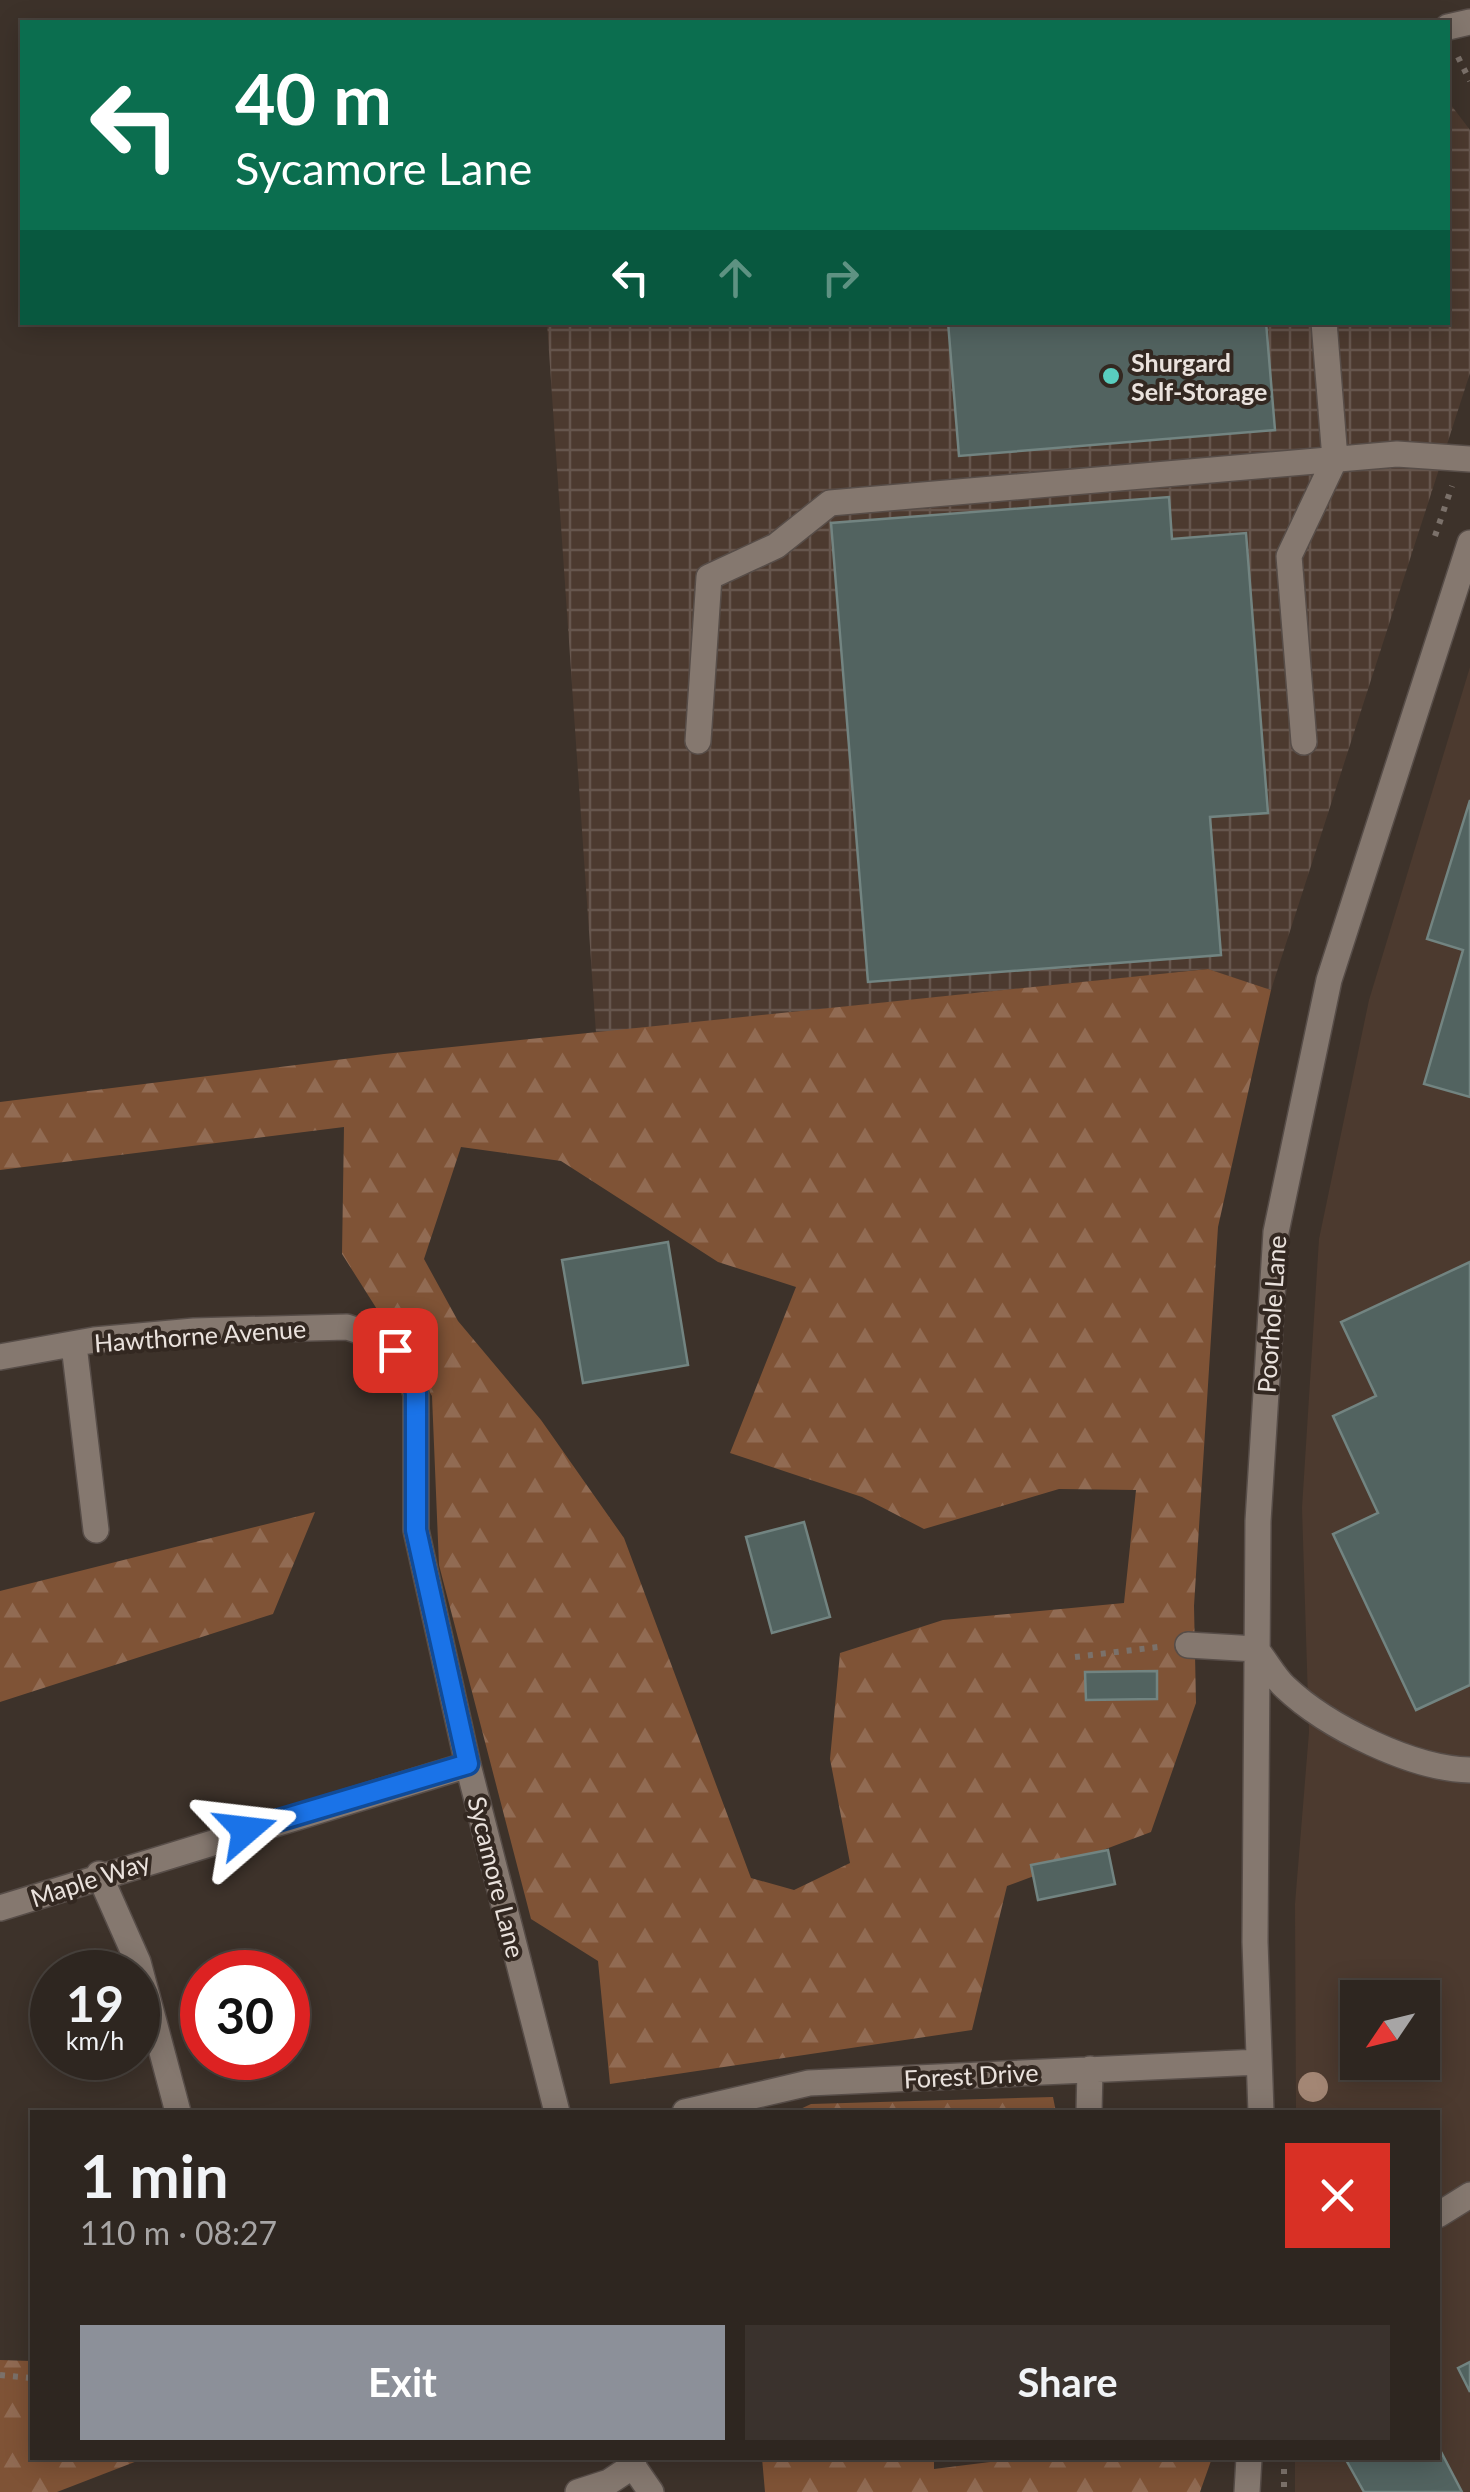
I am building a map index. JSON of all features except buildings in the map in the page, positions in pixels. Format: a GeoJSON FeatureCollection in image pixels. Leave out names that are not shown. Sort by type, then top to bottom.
{"type":"FeatureCollection","features":[{"type":"Feature","properties":{"kind":"street"},"geometry":{"type":"LineString","coordinates":[[1304,742],[1289,556],[1335,459],[1324,325]]}},
{"type":"Feature","properties":{"kind":"street"},"geometry":{"type":"LineString","coordinates":[[698,741],[709,577],[776,546],[830,503],[1397,454],[1470,459]]}},
{"type":"Feature","properties":{"kind":"street","name":"Poorhole Lane"},"geometry":{"type":"LineString","coordinates":[[1261,2110],[1258,1522],[1276,1232],[1329,980],[1470,543]]}},
{"type":"Feature","properties":{"kind":"street","name":"Hawthorne Avenue"},"geometry":{"type":"LineString","coordinates":[[0,1357],[194,1330],[347,1327],[380,1338],[395,1350]]}},
{"type":"Feature","properties":{"kind":"street"},"geometry":{"type":"LineString","coordinates":[[74,1345],[96,1530]]}},
{"type":"Feature","properties":{"kind":"street","name":"Sycamore Lane"},"geometry":{"type":"LineString","coordinates":[[395,1350],[413,1378],[416,1394],[416,1530],[468,1764],[557,2110]]}},
{"type":"Feature","properties":{"kind":"street"},"geometry":{"type":"LineString","coordinates":[[1188,1645],[1256,1649],[1286,1688],[1362,1738],[1441,1770],[1470,1770]]}},
{"type":"Feature","properties":{"kind":"street","name":"Maple Way"},"geometry":{"type":"LineString","coordinates":[[0,1908],[99,1874],[468,1764]]}},
{"type":"Feature","properties":{"kind":"street"},"geometry":{"type":"LineString","coordinates":[[99,1874],[138,1962],[177,2110]]}},
{"type":"Feature","properties":{"kind":"street","name":"Forest Drive"},"geometry":{"type":"LineString","coordinates":[[694,2110],[809,2083],[1259,2062]]}},
{"type":"Feature","properties":{"kind":"street"},"geometry":{"type":"LineString","coordinates":[[1090,2069],[1090,2110]]}},
{"type":"Feature","properties":{"kind":"street"},"geometry":{"type":"LineString","coordinates":[[1440,2214],[1470,2195]]}},
{"type":"Feature","properties":{"kind":"street"},"geometry":{"type":"LineString","coordinates":[[578,2492],[609,2482],[633,2462],[651,2492]]}},
{"type":"Feature","properties":{"kind":"path"},"geometry":{"type":"LineString","coordinates":[[1075,1656],[1188,1645]]}},
{"type":"Feature","properties":{"kind":"path"},"geometry":{"type":"LineString","coordinates":[[0,2375],[30,2378]]}},
{"type":"Feature","properties":{"kind":"path"},"geometry":{"type":"LineString","coordinates":[[1284,2460],[1284,2492]]}},
{"type":"Feature","properties":{"kind":"shaded area"},"geometry":{"type":"Polygon","coordinates":[[[1450,104],[1470,130],[1470,373],[1271,990],[1207,969],[596,1033],[547,325],[1450,325],[1450,104]]]}},
{"type":"Feature","properties":{"kind":"shaded area"},"geometry":{"type":"Polygon","coordinates":[[[1470,667],[1470,2492],[1295,2492],[1295,2460],[1440,2460],[1440,2110],[1296,2110],[1295,1904],[1309,1732],[1302,1508],[1319,1239],[1369,1000],[1470,667]]]}},
{"type":"Feature","properties":{"kind":"green space"},"geometry":{"type":"Polygon","coordinates":[[[1208,969],[1271,990],[1218,1227],[1194,1606],[1196,1703],[1151,1832],[1007,1886],[972,2030],[610,2084],[598,1961],[531,1919],[439,1565],[432,1396],[342,1254],[344,1127],[0,1170],[0,1102],[384,1054],[1208,969]],[[461,1147],[424,1259],[458,1321],[541,1420],[624,1538],[751,1878],[794,1890],[850,1863],[830,1759],[840,1653],[943,1620],[1124,1603],[1136,1490],[1059,1489],[924,1529],[862,1497],[730,1453],[796,1287],[718,1262],[561,1161],[461,1147]]]}},
{"type":"Feature","properties":{"kind":"green space"},"geometry":{"type":"Polygon","coordinates":[[[315,1512],[273,1614],[0,1702],[0,1591],[315,1512]]]}},
{"type":"Feature","properties":{"kind":"green space"},"geometry":{"type":"Polygon","coordinates":[[[1053,2097],[1056,2110],[798,2110],[811,2104],[1053,2097]]]}},
{"type":"Feature","properties":{"kind":"green space"},"geometry":{"type":"Polygon","coordinates":[[[0,2360],[30,2361],[30,2460],[140,2460],[57,2492],[0,2492],[0,2360]]]}},
{"type":"Feature","properties":{"kind":"green space"},"geometry":{"type":"Polygon","coordinates":[[[762,2460],[934,2460],[934,2469],[1007,2460],[1211,2460],[1200,2492],[765,2492],[762,2460]]]}},
{"type":"Feature","properties":{"kind":"place","name":"Shurgard Self-Storage"},"geometry":{"type":"Point","coordinates":[1111,376]}},
{"type":"Feature","properties":{"kind":"route"},"geometry":{"type":"LineString","coordinates":[[246,1830],[468,1764],[416,1530],[416,1394],[413,1378],[395,1350]]}}]}
